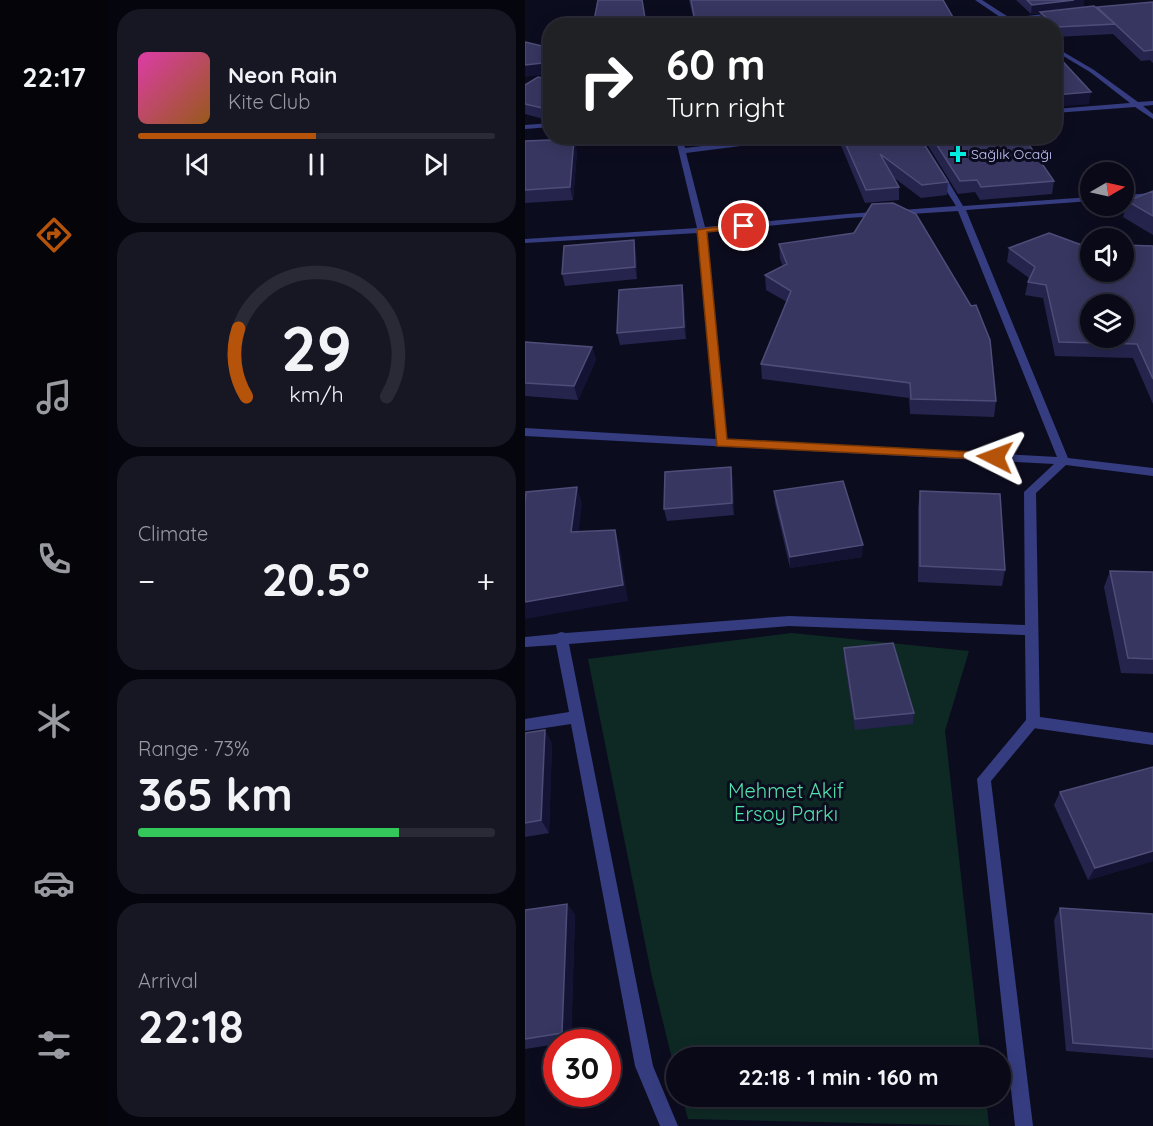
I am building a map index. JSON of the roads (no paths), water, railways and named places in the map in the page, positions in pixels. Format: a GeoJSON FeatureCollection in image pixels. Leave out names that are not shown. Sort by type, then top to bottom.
{"type":"FeatureCollection","features":[{"type":"Feature","properties":{"kind":"street"},"geometry":{"type":"LineString","coordinates":[[978,0],[1005,18]]}},
{"type":"Feature","properties":{"kind":"street"},"geometry":{"type":"LineString","coordinates":[[1027,18],[1064,14]]}},
{"type":"Feature","properties":{"kind":"street"},"geometry":{"type":"LineString","coordinates":[[525,49],[543,47]]}},
{"type":"Feature","properties":{"kind":"street"},"geometry":{"type":"LineString","coordinates":[[1062,53],[1092,71],[1153,117]]}},
{"type":"Feature","properties":{"kind":"street"},"geometry":{"type":"LineString","coordinates":[[1062,110],[1153,103]]}},
{"type":"Feature","properties":{"kind":"street"},"geometry":{"type":"LineString","coordinates":[[525,127],[543,126]]}},
{"type":"Feature","properties":{"kind":"street"},"geometry":{"type":"LineString","coordinates":[[680,144],[702,230],[722,443]]}},
{"type":"Feature","properties":{"kind":"street"},"geometry":{"type":"LineString","coordinates":[[681,151],[743,144]]}},
{"type":"Feature","properties":{"kind":"street"},"geometry":{"type":"LineString","coordinates":[[933,163],[961,208],[1064,460]]}},
{"type":"Feature","properties":{"kind":"street"},"geometry":{"type":"LineString","coordinates":[[1134,196],[1153,195]]}},
{"type":"Feature","properties":{"kind":"street"},"geometry":{"type":"LineString","coordinates":[[525,241],[702,230],[1080,200]]}},
{"type":"Feature","properties":{"kind":"street"},"geometry":{"type":"LineString","coordinates":[[525,432],[1064,460],[1153,472]]}},
{"type":"Feature","properties":{"kind":"street"},"geometry":{"type":"LineString","coordinates":[[1024,1126],[984,779],[1033,722],[1030,492],[1064,460]]}},
{"type":"Feature","properties":{"kind":"street"},"geometry":{"type":"LineString","coordinates":[[525,642],[789,621],[1031,630]]}},
{"type":"Feature","properties":{"kind":"street"},"geometry":{"type":"LineString","coordinates":[[561,638],[644,1066],[669,1126]]}},
{"type":"Feature","properties":{"kind":"street"},"geometry":{"type":"LineString","coordinates":[[525,725],[575,717]]}},
{"type":"Feature","properties":{"kind":"street"},"geometry":{"type":"LineString","coordinates":[[1033,722],[1153,739]]}},
{"type":"Feature","properties":{"kind":"place","name":"Sağlık Ocağı"},"geometry":{"type":"Point","coordinates":[958,154]}},
{"type":"Feature","properties":{"kind":"park label","name":"Mehmet Akif Ersoy Parkı"},"geometry":{"type":"Point","coordinates":[786,802]}}]}
